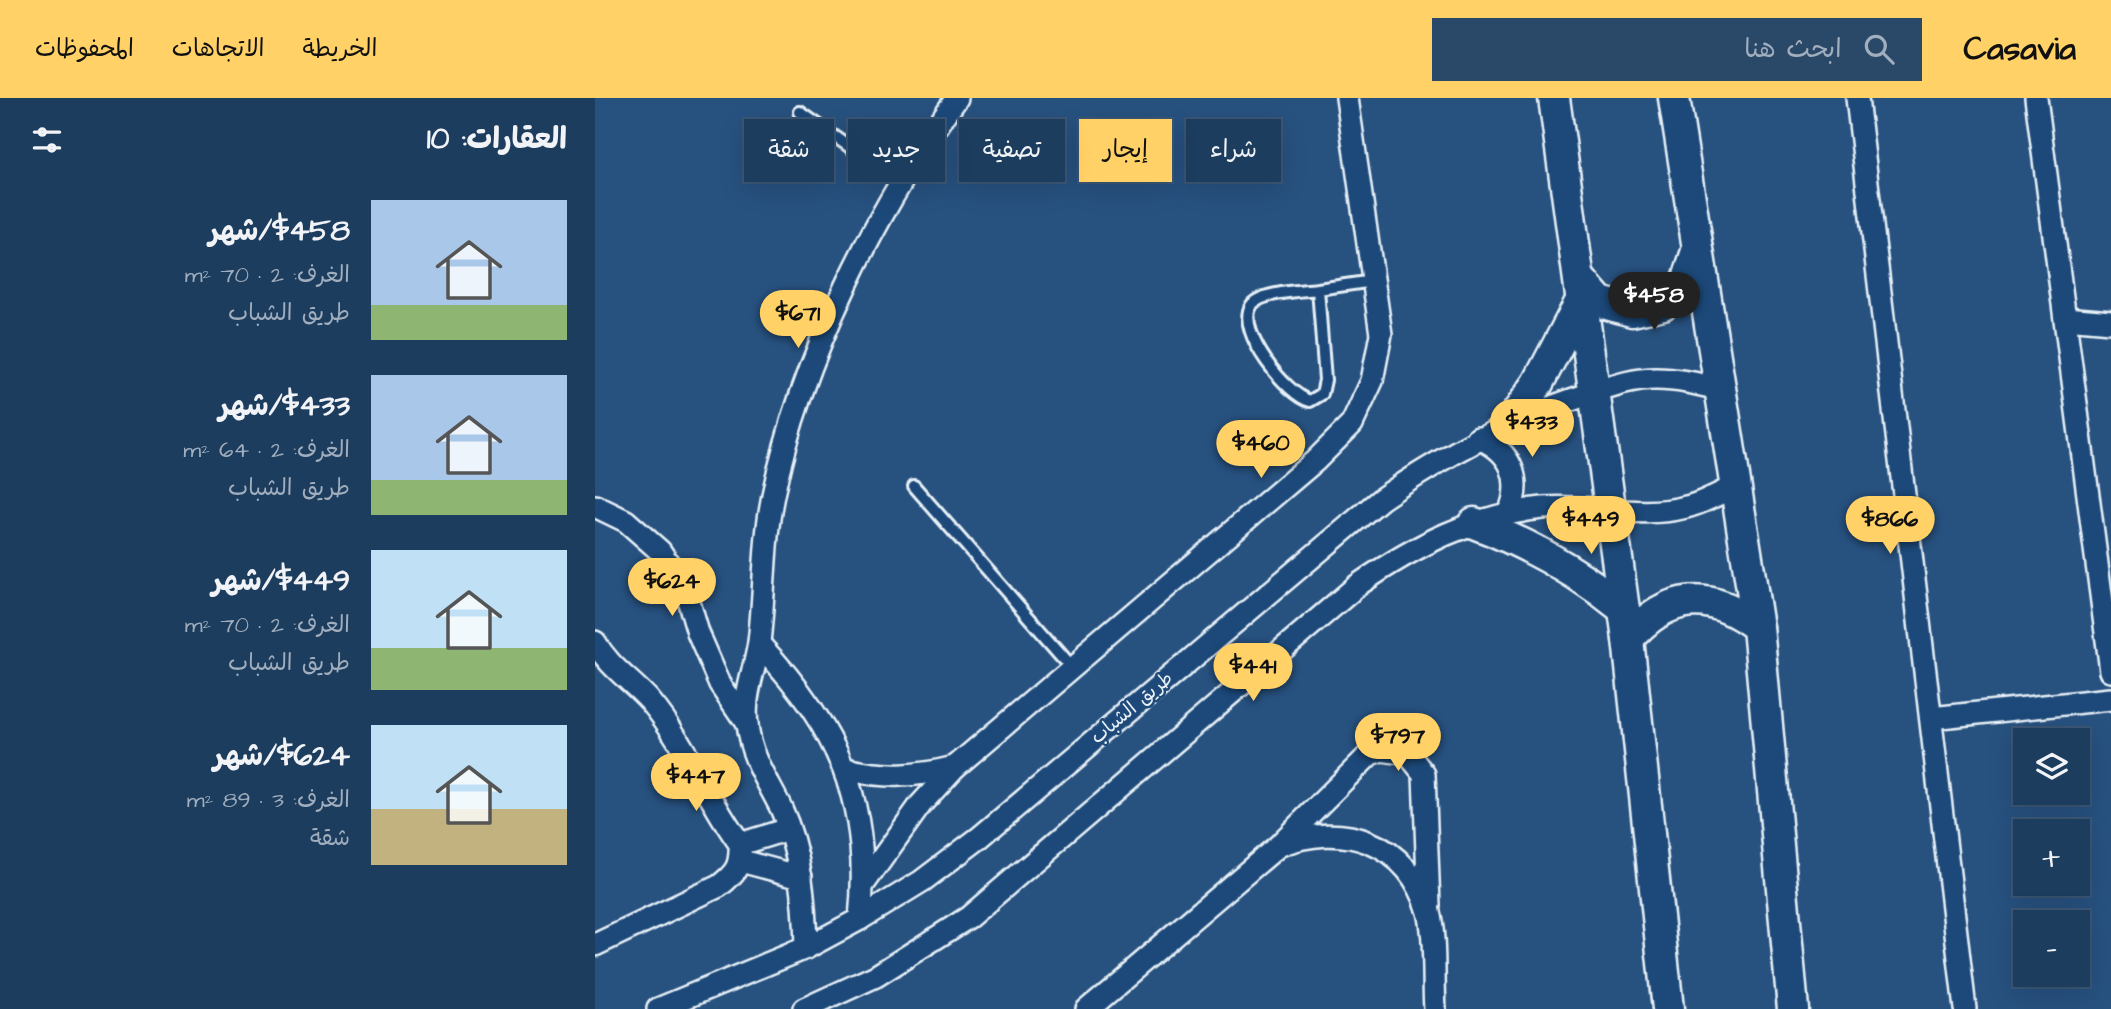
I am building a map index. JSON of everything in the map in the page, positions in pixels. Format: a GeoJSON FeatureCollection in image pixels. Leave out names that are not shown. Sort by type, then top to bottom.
{"type":"FeatureCollection","features":[{"type":"Feature","properties":{"kind":"street"},"geometry":{"type":"LineString","coordinates":[[806,947],[805,902],[801,877],[781,809],[757,766],[747,724],[747,682],[759,644],[762,569],[773,495],[792,422],[856,266],[901,183],[957,98]]}},
{"type":"Feature","properties":{"kind":"street"},"geometry":{"type":"LineString","coordinates":[[863,885],[913,814],[955,767],[1315,461],[1352,424],[1372,381],[1381,334],[1347,98]]}},
{"type":"Feature","properties":{"kind":"street"},"geometry":{"type":"LineString","coordinates":[[1554,98],[1628,639],[1668,1009]]}},
{"type":"Feature","properties":{"kind":"street"},"geometry":{"type":"LineString","coordinates":[[1674,98],[1758,627],[1793,1009]]}},
{"type":"Feature","properties":{"kind":"street"},"geometry":{"type":"LineString","coordinates":[[1857,98],[1965,1009]]}},
{"type":"Feature","properties":{"kind":"street"},"geometry":{"type":"LineString","coordinates":[[2036,98],[2111,671]]}},
{"type":"Feature","properties":{"kind":"street"},"geometry":{"type":"LineString","coordinates":[[1582,288],[1600,302],[1632,311],[1663,304],[1687,282],[1697,251]]}},
{"type":"Feature","properties":{"kind":"street"},"geometry":{"type":"LineString","coordinates":[[1510,422],[1538,383],[1582,288]]}},
{"type":"Feature","properties":{"kind":"street"},"geometry":{"type":"LineString","coordinates":[[2064,318],[2111,322]]}},
{"type":"Feature","properties":{"kind":"street","name":"طريق الشباب"},"geometry":{"type":"LineString","coordinates":[[657,1009],[806,947],[860,919],[922,881],[979,838],[1381,499],[1424,469],[1510,422],[1624,382],[1655,379],[1686,381],[1719,389]]}},
{"type":"Feature","properties":{"kind":"street"},"geometry":{"type":"LineString","coordinates":[[1478,438],[1499,449],[1513,467],[1515,499],[1509,513]]}},
{"type":"Feature","properties":{"kind":"street"},"geometry":{"type":"LineString","coordinates":[[804,1009],[876,976],[969,917],[1358,586],[1413,549],[1474,523],[1509,513],[1553,508],[1661,511],[1686,507],[1735,486]]}},
{"type":"Feature","properties":{"kind":"street"},"geometry":{"type":"LineString","coordinates":[[595,506],[627,521],[660,551],[685,589],[698,633],[720,684],[747,724]]}},
{"type":"Feature","properties":{"kind":"street"},"geometry":{"type":"LineString","coordinates":[[1474,523],[1548,556],[1624,609]]}},
{"type":"Feature","properties":{"kind":"street"},"geometry":{"type":"LineString","coordinates":[[1628,639],[1644,620],[1665,607],[1690,601],[1715,602],[1738,612],[1758,627]]}},
{"type":"Feature","properties":{"kind":"street"},"geometry":{"type":"LineString","coordinates":[[595,642],[604,659],[649,701],[664,721],[741,853],[801,877]]}},
{"type":"Feature","properties":{"kind":"street"},"geometry":{"type":"LineString","coordinates":[[759,644],[794,681],[816,712],[845,769],[856,807],[863,885],[860,919]]}},
{"type":"Feature","properties":{"kind":"street"},"geometry":{"type":"LineString","coordinates":[[1931,718],[2111,699]]}},
{"type":"Feature","properties":{"kind":"street"},"geometry":{"type":"LineString","coordinates":[[1086,1009],[1278,846],[1370,754],[1382,750],[1408,754],[1417,762],[1425,786],[1434,1009]]}},
{"type":"Feature","properties":{"kind":"street"},"geometry":{"type":"LineString","coordinates":[[845,769],[894,777],[919,776],[955,767]]}},
{"type":"Feature","properties":{"kind":"street"},"geometry":{"type":"LineString","coordinates":[[595,945],[719,886],[735,874],[741,853],[788,828]]}},
{"type":"Feature","properties":{"kind":"street"},"geometry":{"type":"LineString","coordinates":[[1278,846],[1300,837],[1324,833],[1347,835],[1370,842],[1390,854],[1407,870],[1429,914]]}},
{"type":"Feature","properties":{"kind":"lane"},"geometry":{"type":"LineString","coordinates":[[800,112],[901,183]]}},
{"type":"Feature","properties":{"kind":"lane"},"geometry":{"type":"LineString","coordinates":[[1318,289],[1325,380],[1322,394],[1310,401],[1297,397],[1253,342],[1248,318],[1251,305],[1261,297],[1373,281]]}},
{"type":"Feature","properties":{"kind":"lane"},"geometry":{"type":"LineString","coordinates":[[914,486],[1073,668]]}}]}
